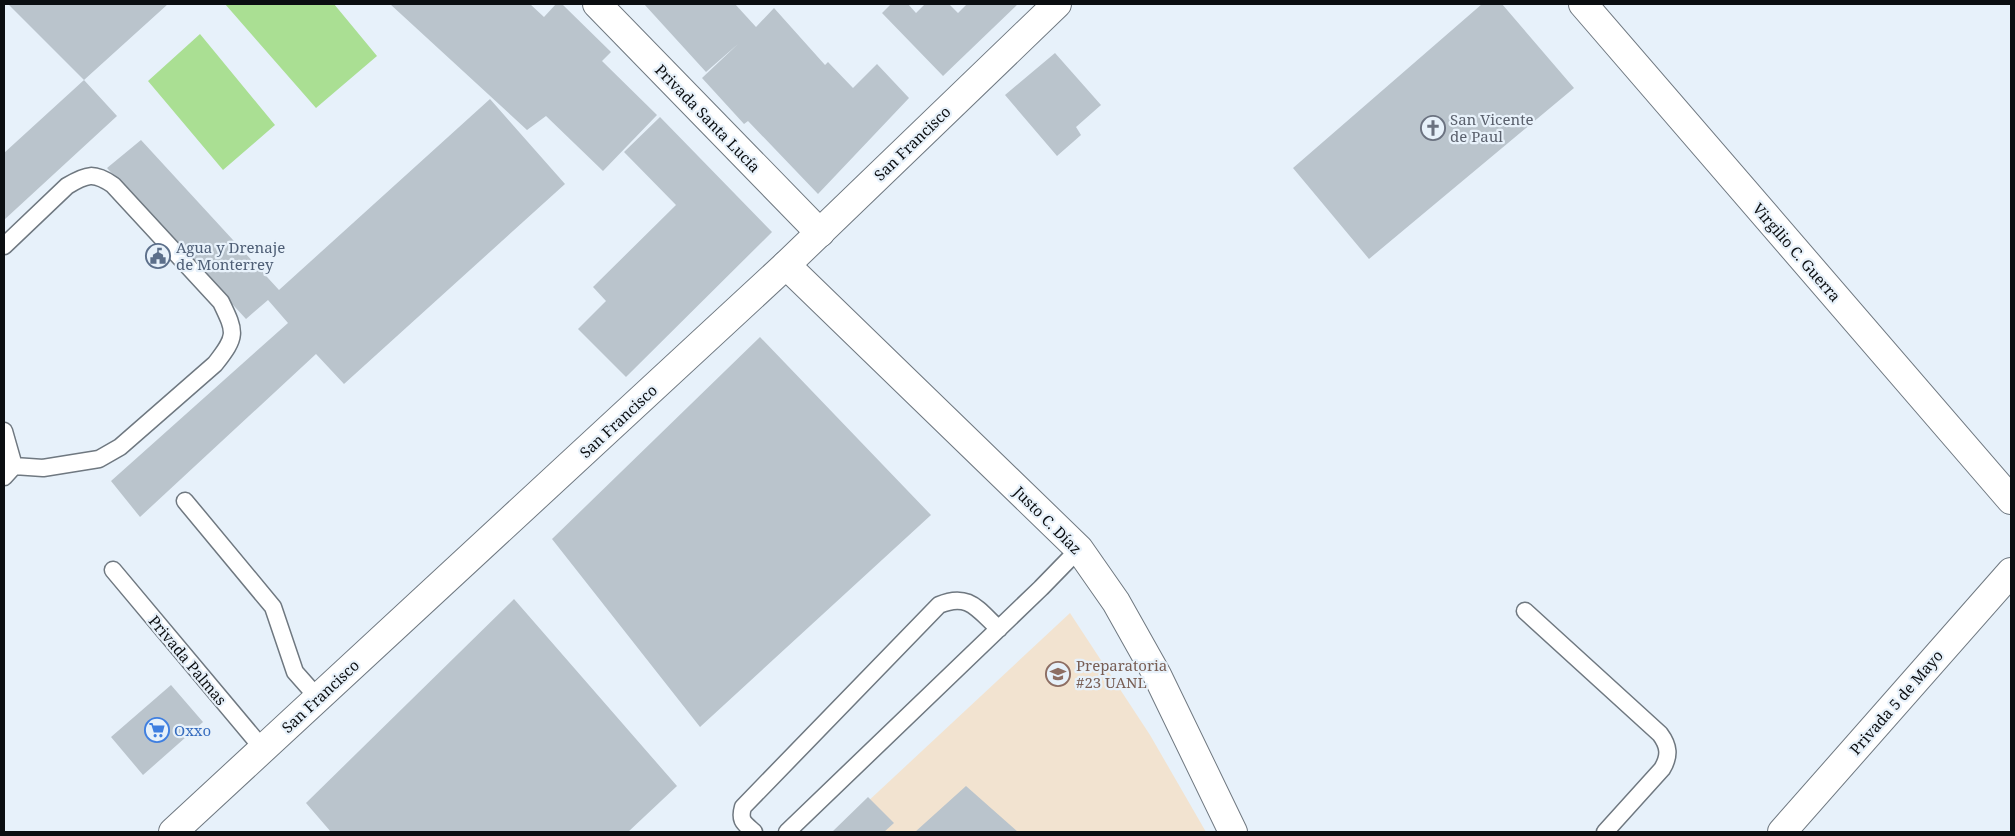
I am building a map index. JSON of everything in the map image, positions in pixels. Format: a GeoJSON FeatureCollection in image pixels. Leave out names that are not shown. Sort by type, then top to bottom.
{"type":"FeatureCollection","features":[{"type":"Feature","properties":{"kind":"street","name":"Privada Santa Lucía"},"geometry":{"type":"LineString","coordinates":[[597,4],[820,233]]}},
{"type":"Feature","properties":{"kind":"street","name":"Virgilio C. Guerra"},"geometry":{"type":"LineString","coordinates":[[1583,4],[2011,500]]}},
{"type":"Feature","properties":{"kind":"street","name":"San Francisco"},"geometry":{"type":"LineString","coordinates":[[173,832],[786,266],[1050,6]]}},
{"type":"Feature","properties":{"kind":"street","name":"Justo C. Díaz"},"geometry":{"type":"LineString","coordinates":[[786,266],[1079,549],[1116,602],[1157,675],[1234,832]]}},
{"type":"Feature","properties":{"kind":"street","name":"Privada 5 de Mayo"},"geometry":{"type":"LineString","coordinates":[[1782,832],[2011,572]]}},
{"type":"Feature","properties":{"kind":"lane"},"geometry":{"type":"LineString","coordinates":[[4,246],[67,186],[79,178],[93,175],[102,178],[113,185],[221,302],[230,320],[233,335],[227,349],[215,364],[120,447],[99,459],[76,464],[9,472],[4,431]]}},
{"type":"Feature","properties":{"kind":"lane"},"geometry":{"type":"LineString","coordinates":[[185,501],[273,607],[295,672],[318,698]]}},
{"type":"Feature","properties":{"kind":"lane"},"geometry":{"type":"LineString","coordinates":[[787,832],[999,629],[1079,549]]}},
{"type":"Feature","properties":{"kind":"lane","name":"Privada Palmas"},"geometry":{"type":"LineString","coordinates":[[113,570],[263,749]]}},
{"type":"Feature","properties":{"kind":"lane"},"geometry":{"type":"LineString","coordinates":[[754,832],[742,821],[740,815],[743,807],[939,605],[953,599],[968,602],[999,629]]}},
{"type":"Feature","properties":{"kind":"lane"},"geometry":{"type":"LineString","coordinates":[[1524,610],[1660,734],[1666,742],[1667,761],[1662,769],[1605,832]]}},
{"type":"Feature","properties":{"kind":"shaded area","name":"Preparatoria #23 UANL"},"geometry":{"type":"Polygon","coordinates":[[[1070,613],[1150,735],[1206,832],[835,832],[1070,613]]]}},
{"type":"Feature","properties":{"kind":"green space"},"geometry":{"type":"Polygon","coordinates":[[[225,4],[334,4],[377,56],[316,108],[225,4]]]}},
{"type":"Feature","properties":{"kind":"green space"},"geometry":{"type":"Polygon","coordinates":[[[200,34],[275,125],[223,170],[148,81],[200,34]]]}},
{"type":"Feature","properties":{"kind":"building"},"geometry":{"type":"Polygon","coordinates":[[[8,4],[168,4],[84,80],[8,4]]]}},
{"type":"Feature","properties":{"kind":"building"},"geometry":{"type":"Polygon","coordinates":[[[390,4],[530,4],[544,17],[556,4],[562,4],[611,52],[602,61],[657,115],[603,171],[546,116],[527,130],[390,4]]]}},
{"type":"Feature","properties":{"kind":"building"},"geometry":{"type":"Polygon","coordinates":[[[644,4],[735,4],[756,27],[774,8],[825,65],[828,62],[853,88],[877,64],[909,98],[818,194],[748,121],[744,124],[702,78],[738,44],[706,72],[644,4]]]}},
{"type":"Feature","properties":{"kind":"building"},"geometry":{"type":"Polygon","coordinates":[[[891,4],[908,4],[916,13],[925,4],[949,4],[958,13],[967,4],[1018,4],[943,76],[882,13],[891,4]]]}},
{"type":"Feature","properties":{"kind":"building","name":"San Vicente de Paul"},"geometry":{"type":"Polygon","coordinates":[[[1482,4],[1502,4],[1574,88],[1369,259],[1293,168],[1482,4]]]}},
{"type":"Feature","properties":{"kind":"building"},"geometry":{"type":"Polygon","coordinates":[[[1055,53],[1101,105],[1076,127],[1081,135],[1057,156],[1005,95],[1055,53]]]}},
{"type":"Feature","properties":{"kind":"building"},"geometry":{"type":"Polygon","coordinates":[[[84,80],[117,116],[4,220],[4,153],[84,80]]]}},
{"type":"Feature","properties":{"kind":"building"},"geometry":{"type":"Polygon","coordinates":[[[490,99],[565,184],[344,384],[316,354],[140,517],[111,481],[288,323],[268,300],[246,319],[107,168],[141,140],[279,290],[490,99]]]}},
{"type":"Feature","properties":{"kind":"building"},"geometry":{"type":"Polygon","coordinates":[[[660,117],[772,232],[626,377],[578,329],[606,301],[593,287],[676,205],[624,152],[660,117]]]}},
{"type":"Feature","properties":{"kind":"building"},"geometry":{"type":"Polygon","coordinates":[[[760,337],[931,515],[700,727],[552,539],[760,337]]]}},
{"type":"Feature","properties":{"kind":"building"},"geometry":{"type":"Polygon","coordinates":[[[514,599],[677,786],[628,832],[331,832],[306,803],[514,599]]]}},
{"type":"Feature","properties":{"kind":"building","name":"Oxxo"},"geometry":{"type":"Polygon","coordinates":[[[171,685],[203,722],[143,775],[111,737],[171,685]]]}},
{"type":"Feature","properties":{"kind":"building"},"geometry":{"type":"Polygon","coordinates":[[[966,786],[1018,832],[915,832],[966,786]]]}},
{"type":"Feature","properties":{"kind":"building"},"geometry":{"type":"Polygon","coordinates":[[[868,797],[894,823],[884,832],[832,832],[868,797]]]}},
{"type":"Feature","properties":{"kind":"place","name":"San Vicente de Paul"},"geometry":{"type":"Point","coordinates":[1433,128]}},
{"type":"Feature","properties":{"kind":"place","name":"Agua y Drenaje de Monterrey"},"geometry":{"type":"Point","coordinates":[158,256]}},
{"type":"Feature","properties":{"kind":"place","name":"Preparatoria #23 UANL"},"geometry":{"type":"Point","coordinates":[1058,674]}},
{"type":"Feature","properties":{"kind":"place","name":"Oxxo"},"geometry":{"type":"Point","coordinates":[157,730]}}]}
